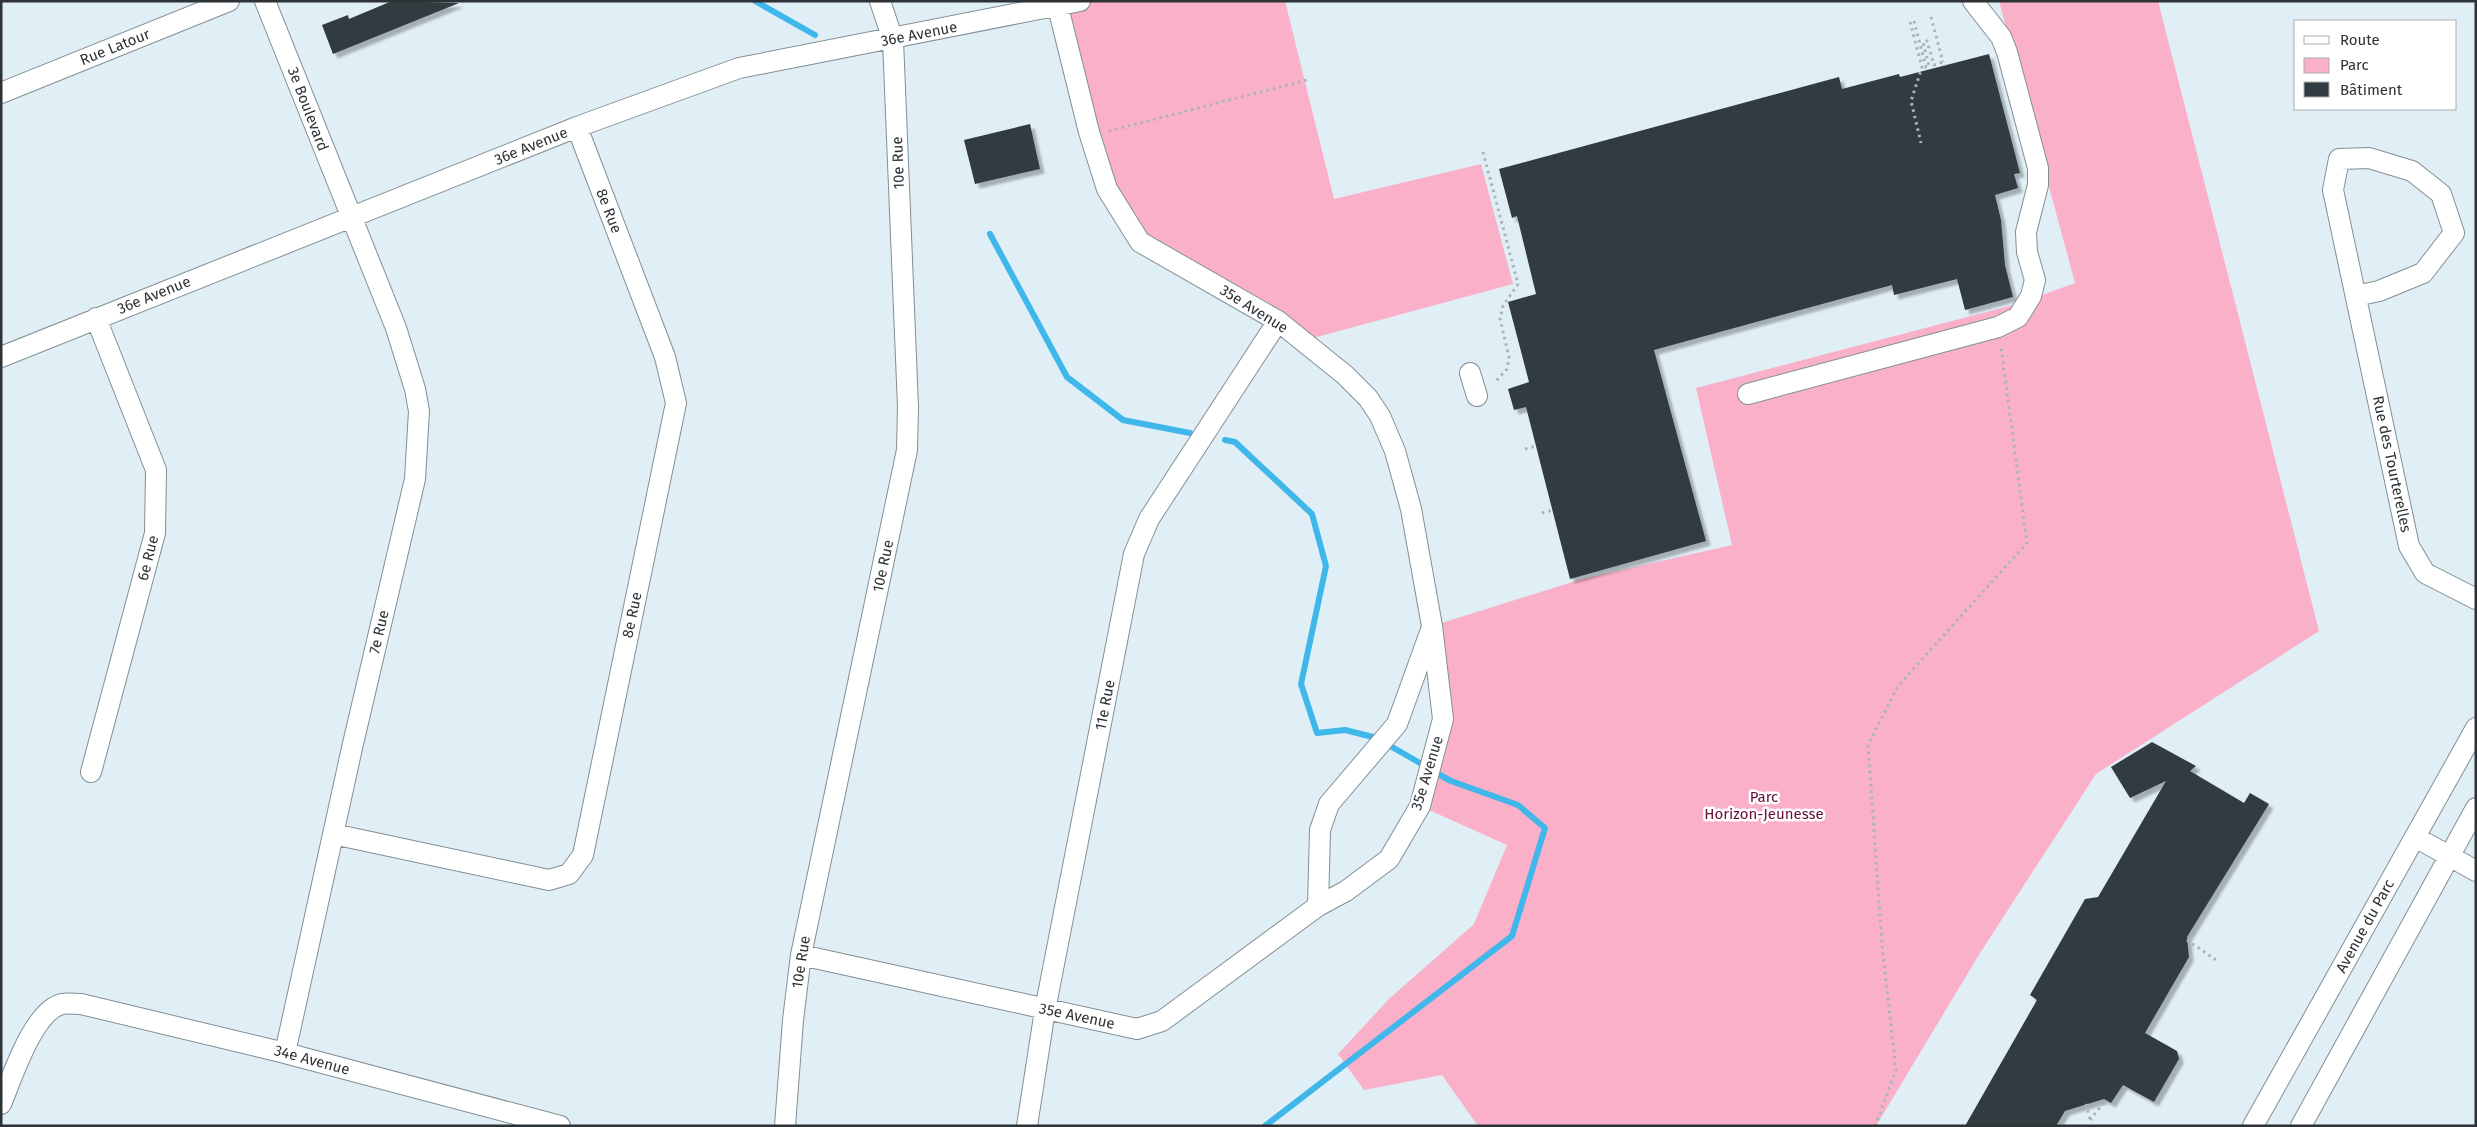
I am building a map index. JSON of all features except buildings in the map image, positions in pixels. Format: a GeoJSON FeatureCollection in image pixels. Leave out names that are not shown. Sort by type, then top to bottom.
{"type":"FeatureCollection","features":[{"type":"Feature","properties":{"kind":"street","name":"Rue Latour"},"geometry":{"type":"LineString","coordinates":[[1,92],[228,1]]}},
{"type":"Feature","properties":{"kind":"street","name":"3e Boulevard"},"geometry":{"type":"LineString","coordinates":[[265,1],[350,217]]}},
{"type":"Feature","properties":{"kind":"street","name":"10e Rue"},"geometry":{"type":"LineString","coordinates":[[786,1126],[793,1020],[801,955],[907,450],[908,407],[893,40],[880,1]]}},
{"type":"Feature","properties":{"kind":"street","name":"36e Avenue"},"geometry":{"type":"LineString","coordinates":[[1,357],[577,127],[739,68],[893,40],[1080,1]]}},
{"type":"Feature","properties":{"kind":"street"},"geometry":{"type":"LineString","coordinates":[[1748,394],[1998,326],[2018,317],[2031,296],[2035,280],[2028,252],[2026,232],[2038,185],[2038,168],[2007,52],[2001,37],[1973,1]]}},
{"type":"Feature","properties":{"kind":"street","name":"35e Avenue"},"geometry":{"type":"LineString","coordinates":[[801,955],[1137,1029],[1162,1021],[1318,906],[1346,891],[1389,860],[1420,806],[1443,719],[1432,626],[1411,509],[1395,451],[1380,416],[1368,398],[1345,375],[1278,321],[1140,242],[1107,189],[1089,132],[1058,7]]}},
{"type":"Feature","properties":{"kind":"street","name":"8e Rue"},"geometry":{"type":"LineString","coordinates":[[333,834],[549,880],[569,874],[583,855],[676,404],[665,357],[577,127]]}},
{"type":"Feature","properties":{"kind":"street","name":"Rue des Tourterelles"},"geometry":{"type":"LineString","coordinates":[[2356,296],[2379,291],[2423,273],[2454,233],[2440,194],[2412,171],[2369,158],[2339,160],[2333,190],[2409,546],[2426,573],[2476,599]]}},
{"type":"Feature","properties":{"kind":"street","name":"7e Rue"},"geometry":{"type":"LineString","coordinates":[[285,1053],[333,834],[415,479],[419,441],[419,411],[407,360],[396,328],[350,217]]}},
{"type":"Feature","properties":{"kind":"street","name":"6e Rue"},"geometry":{"type":"LineString","coordinates":[[91,772],[155,533],[156,470],[96,318]]}},
{"type":"Feature","properties":{"kind":"street","name":"11e Rue"},"geometry":{"type":"LineString","coordinates":[[1027,1126],[1045,1010],[1134,554],[1149,519],[1278,321]]}},
{"type":"Feature","properties":{"kind":"street"},"geometry":{"type":"LineString","coordinates":[[1470,373],[1477,396]]}},
{"type":"Feature","properties":{"kind":"street"},"geometry":{"type":"LineString","coordinates":[[1318,906],[1320,830],[1330,804],[1396,724],[1432,626]]}},
{"type":"Feature","properties":{"kind":"street","name":"Avenue du Parc"},"geometry":{"type":"LineString","coordinates":[[2255,1125],[2476,728]]}},
{"type":"Feature","properties":{"kind":"street"},"geometry":{"type":"LineString","coordinates":[[2302,1126],[2476,808]]}},
{"type":"Feature","properties":{"kind":"street"},"geometry":{"type":"LineString","coordinates":[[2415,837],[2476,871]]}},
{"type":"Feature","properties":{"kind":"street","name":"34e Avenue"},"geometry":{"type":"LineString","coordinates":[[1,1104],[29,1036],[42,1018],[61,1004],[81,1004],[285,1053],[560,1126]]}},
{"type":"Feature","properties":{"kind":"path"},"geometry":{"type":"LineString","coordinates":[[1921,143],[1911,102],[1922,67],[1912,22],[1926,67],[1929,66],[1923,42],[1927,41],[1934,65],[1943,64],[1931,17]]}},
{"type":"Feature","properties":{"kind":"path"},"geometry":{"type":"LineString","coordinates":[[1106,131],[1307,80]]}},
{"type":"Feature","properties":{"kind":"path"},"geometry":{"type":"LineString","coordinates":[[1483,152],[1518,284],[1502,306],[1500,319],[1509,357],[1507,369],[1496,381]]}},
{"type":"Feature","properties":{"kind":"path"},"geometry":{"type":"LineString","coordinates":[[1875,1126],[1896,1070],[1882,945],[1868,745],[1898,686],[2027,543],[1998,326]]}},
{"type":"Feature","properties":{"kind":"path"},"geometry":{"type":"LineString","coordinates":[[1525,449],[1536,446]]}},
{"type":"Feature","properties":{"kind":"path"},"geometry":{"type":"LineString","coordinates":[[1542,512],[1553,510]]}},
{"type":"Feature","properties":{"kind":"path"},"geometry":{"type":"LineString","coordinates":[[2187,940],[2219,962]]}},
{"type":"Feature","properties":{"kind":"path"},"geometry":{"type":"LineString","coordinates":[[2158,1104],[2183,1060]]}},
{"type":"Feature","properties":{"kind":"path"},"geometry":{"type":"LineString","coordinates":[[2086,1104],[2090,1120],[2106,1100]]}},
{"type":"Feature","properties":{"kind":"green space"},"geometry":{"type":"Polygon","coordinates":[[[1080,1],[1285,1],[1334,199],[1481,164],[1513,284],[1302,341],[1140,242],[1107,189],[1058,7],[1080,1]]]}},
{"type":"Feature","properties":{"kind":"green space","name":"Parc Horizon-Jeunesse"},"geometry":{"type":"Polygon","coordinates":[[[1999,1],[2158,1],[2319,631],[2096,774],[1980,953],[1876,1126],[1478,1126],[1442,1075],[1364,1090],[1338,1054],[1389,999],[1474,924],[1507,845],[1420,806],[1443,719],[1432,626],[1582,579],[1732,545],[1696,388],[2017,304],[2075,283],[1999,1]]]}},
{"type":"Feature","properties":{"kind":"waterway"},"geometry":{"type":"LineString","coordinates":[[755,1],[815,35]]}},
{"type":"Feature","properties":{"kind":"waterway"},"geometry":{"type":"LineString","coordinates":[[990,234],[1067,377],[1123,420],[1190,433]]}},
{"type":"Feature","properties":{"kind":"waterway"},"geometry":{"type":"LineString","coordinates":[[1225,440],[1235,442],[1312,514],[1326,566],[1301,684],[1317,733],[1345,730],[1377,738]]}},
{"type":"Feature","properties":{"kind":"waterway"},"geometry":{"type":"LineString","coordinates":[[1392,747],[1420,763]]}},
{"type":"Feature","properties":{"kind":"waterway"},"geometry":{"type":"LineString","coordinates":[[1265,1126],[1512,936],[1545,828],[1518,805],[1451,781],[1440,775]]}}]}
